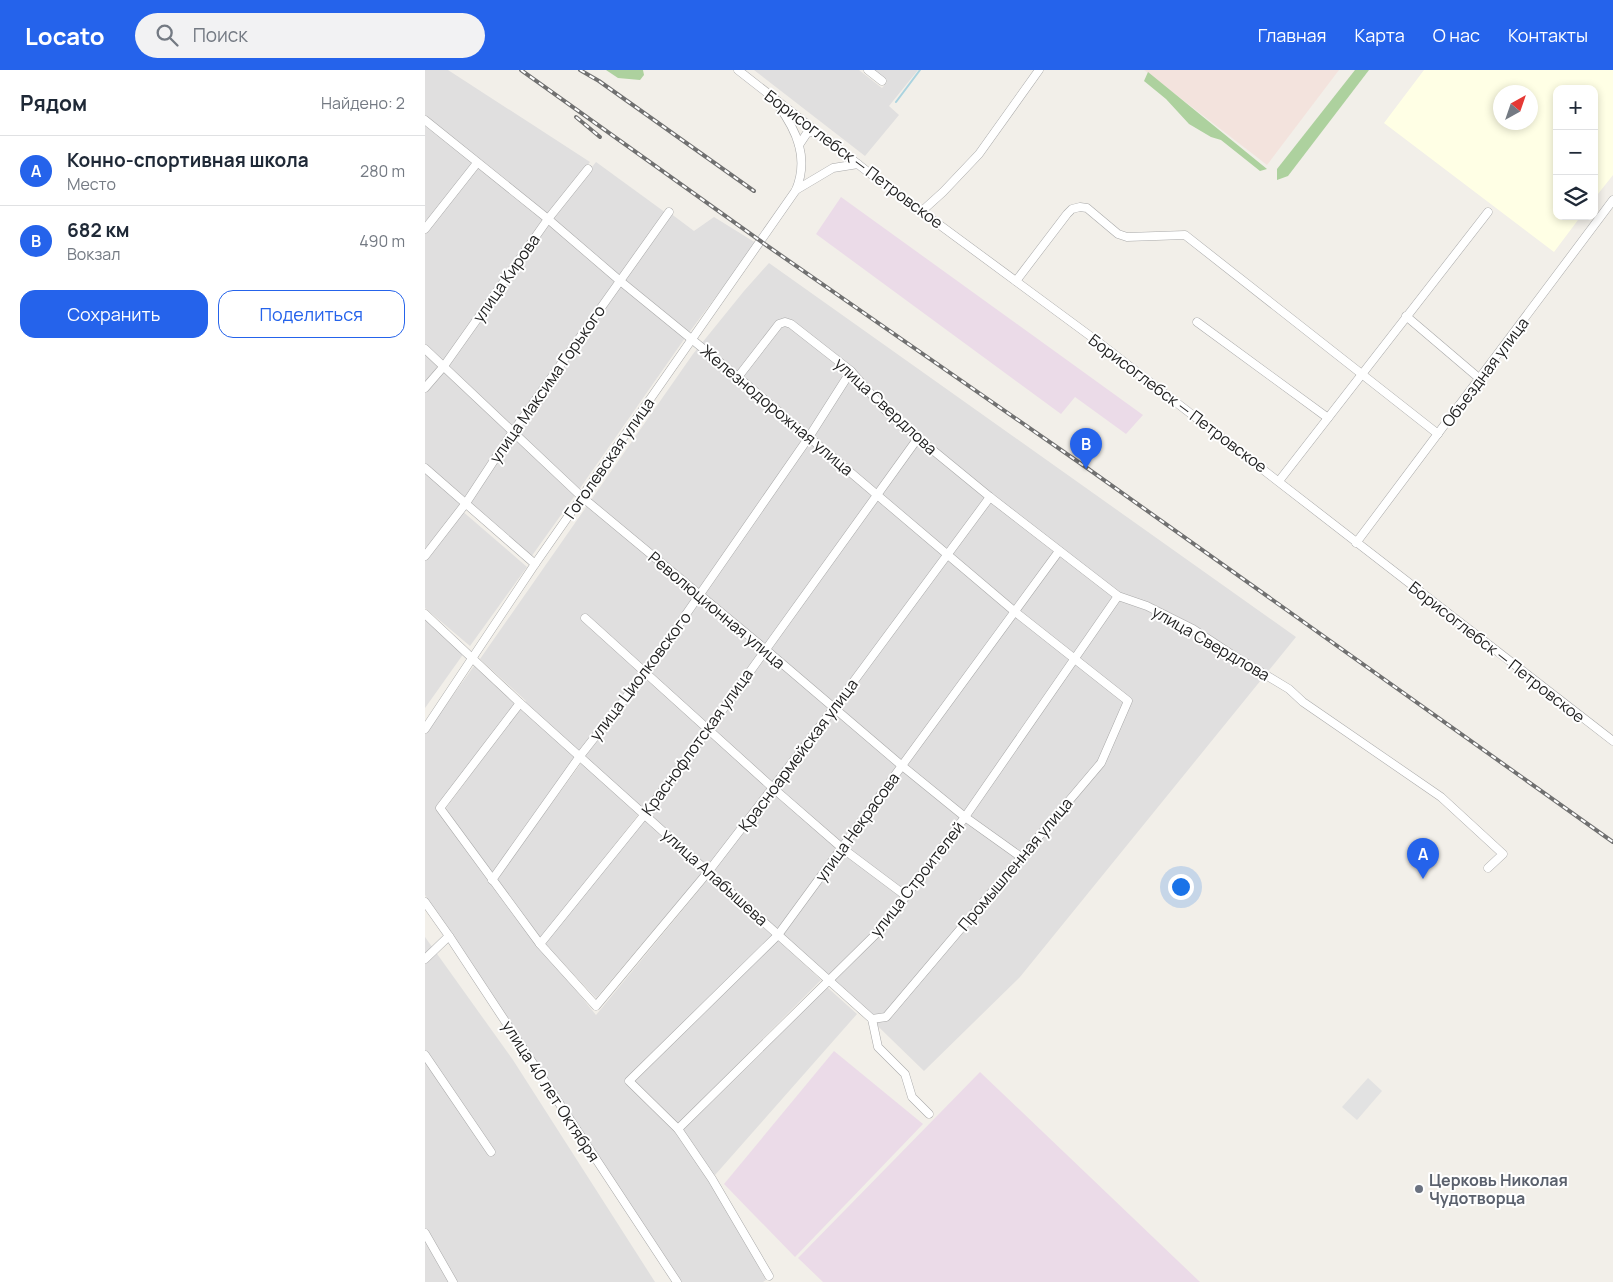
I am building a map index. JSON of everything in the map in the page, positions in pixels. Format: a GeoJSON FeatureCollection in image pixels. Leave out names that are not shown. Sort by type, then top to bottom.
{"type":"FeatureCollection","features":[{"type":"Feature","properties":{"kind":"street","name":"Борисоглебск — Петровское"},"geometry":{"type":"LineString","coordinates":[[738,70],[858,164],[1016,281],[1279,481],[1613,741]]}},
{"type":"Feature","properties":{"kind":"street"},"geometry":{"type":"LineString","coordinates":[[868,70],[882,81]]}},
{"type":"Feature","properties":{"kind":"street"},"geometry":{"type":"LineString","coordinates":[[922,211],[979,154],[1039,70]]}},
{"type":"Feature","properties":{"kind":"street"},"geometry":{"type":"LineString","coordinates":[[773,98],[791,124],[799,145],[801,172],[796,190]]}},
{"type":"Feature","properties":{"kind":"street","name":"Железнодорожная улица"},"geometry":{"type":"LineString","coordinates":[[425,120],[809,437],[1014,611],[1128,701]]}},
{"type":"Feature","properties":{"kind":"street"},"geometry":{"type":"LineString","coordinates":[[799,145],[807,134],[816,131]]}},
{"type":"Feature","properties":{"kind":"street"},"geometry":{"type":"LineString","coordinates":[[833,168],[838,158],[839,149]]}},
{"type":"Feature","properties":{"kind":"street"},"geometry":{"type":"LineString","coordinates":[[425,228],[477,162]]}},
{"type":"Feature","properties":{"kind":"street"},"geometry":{"type":"LineString","coordinates":[[796,190],[833,168],[858,164]]}},
{"type":"Feature","properties":{"kind":"street","name":"улица Кирова"},"geometry":{"type":"LineString","coordinates":[[425,388],[444,366],[548,220],[588,169]]}},
{"type":"Feature","properties":{"kind":"street","name":"Гоголевская улица"},"geometry":{"type":"LineString","coordinates":[[425,729],[581,497],[796,190]]}},
{"type":"Feature","properties":{"kind":"street","name":"Объездная улица"},"geometry":{"type":"LineString","coordinates":[[1356,542],[1613,200]]}},
{"type":"Feature","properties":{"kind":"street"},"geometry":{"type":"LineString","coordinates":[[1016,281],[1067,214],[1072,209],[1079,207],[1087,208],[1118,234],[1127,237],[1185,235],[1439,434]]}},
{"type":"Feature","properties":{"kind":"street","name":"улица Максима Горького"},"geometry":{"type":"LineString","coordinates":[[425,556],[466,503],[512,433],[669,212]]}},
{"type":"Feature","properties":{"kind":"street"},"geometry":{"type":"LineString","coordinates":[[1279,481],[1488,212]]}},
{"type":"Feature","properties":{"kind":"street"},"geometry":{"type":"LineString","coordinates":[[1406,316],[1480,379]]}},
{"type":"Feature","properties":{"kind":"street","name":"улица Свердлова"},"geometry":{"type":"LineString","coordinates":[[738,378],[779,324],[785,322],[791,324],[851,371],[884,409],[918,438],[989,497],[1118,596],[1147,606],[1193,629],[1289,689],[1303,702],[1421,783],[1467,820],[1503,854],[1489,868]]}},
{"type":"Feature","properties":{"kind":"street"},"geometry":{"type":"LineString","coordinates":[[1197,322],[1328,418]]}},
{"type":"Feature","properties":{"kind":"street","name":"Революционная улица"},"geometry":{"type":"LineString","coordinates":[[425,349],[581,497],[765,649],[901,765],[965,817],[1021,857]]}},
{"type":"Feature","properties":{"kind":"street","name":"улица Циолковского"},"geometry":{"type":"LineString","coordinates":[[492,880],[580,756],[646,672],[809,437],[851,371]]}},
{"type":"Feature","properties":{"kind":"street","name":"Краснофлотская улица"},"geometry":{"type":"LineString","coordinates":[[540,944],[645,814],[708,730],[918,438]]}},
{"type":"Feature","properties":{"kind":"street"},"geometry":{"type":"LineString","coordinates":[[425,468],[535,564]]}},
{"type":"Feature","properties":{"kind":"street","name":"Красноармейская улица"},"geometry":{"type":"LineString","coordinates":[[540,944],[596,1006],[708,872],[835,708],[989,497]]}},
{"type":"Feature","properties":{"kind":"street","name":"улица Некрасова"},"geometry":{"type":"LineString","coordinates":[[678,1129],[629,1081],[778,935],[1059,551]]}},
{"type":"Feature","properties":{"kind":"street","name":"улица Строителей"},"geometry":{"type":"LineString","coordinates":[[678,1129],[882,928],[965,817],[1118,596]]}},
{"type":"Feature","properties":{"kind":"street","name":"улица Алабышева"},"geometry":{"type":"LineString","coordinates":[[425,614],[520,703],[872,1019]]}},
{"type":"Feature","properties":{"kind":"street"},"geometry":{"type":"LineString","coordinates":[[585,618],[842,848],[907,896]]}},
{"type":"Feature","properties":{"kind":"street","name":"Промышленная улица"},"geometry":{"type":"LineString","coordinates":[[872,1019],[886,1017],[1101,762],[1128,701]]}},
{"type":"Feature","properties":{"kind":"street"},"geometry":{"type":"LineString","coordinates":[[520,703],[440,808],[540,944]]}},
{"type":"Feature","properties":{"kind":"street","name":"улица 40 лет Октября"},"geometry":{"type":"LineString","coordinates":[[425,902],[677,1282]]}},
{"type":"Feature","properties":{"kind":"street"},"geometry":{"type":"LineString","coordinates":[[425,959],[449,936]]}},
{"type":"Feature","properties":{"kind":"street"},"geometry":{"type":"LineString","coordinates":[[872,1019],[877,1047],[905,1074],[912,1097],[929,1114]]}},
{"type":"Feature","properties":{"kind":"street"},"geometry":{"type":"LineString","coordinates":[[425,1055],[491,1152]]}},
{"type":"Feature","properties":{"kind":"street"},"geometry":{"type":"LineString","coordinates":[[678,1129],[712,1179],[769,1276]]}},
{"type":"Feature","properties":{"kind":"street"},"geometry":{"type":"LineString","coordinates":[[425,1233],[453,1282]]}},
{"type":"Feature","properties":{"kind":"shaded area"},"geometry":{"type":"Polygon","coordinates":[[[425,70],[448,70],[590,162],[544,220],[615,281],[465,498],[425,464],[425,70]]]}},
{"type":"Feature","properties":{"kind":"shaded area"},"geometry":{"type":"Polygon","coordinates":[[[754,70],[859,70],[882,88],[887,82],[872,70],[918,70],[889,106],[899,115],[865,156],[754,70]]]}},
{"type":"Feature","properties":{"kind":"shaded area"},"geometry":{"type":"Polygon","coordinates":[[[1144,70],[1339,70],[1267,165],[1144,70]]]}},
{"type":"Feature","properties":{"kind":"shaded area"},"geometry":{"type":"Polygon","coordinates":[[[1424,70],[1613,70],[1613,175],[1598,194],[1598,85],[1553,85],[1553,220],[1578,220],[1554,252],[1384,123],[1424,70]]]}},
{"type":"Feature","properties":{"kind":"shaded area"},"geometry":{"type":"Polygon","coordinates":[[[596,162],[666,213],[618,278],[551,220],[596,162]]]}},
{"type":"Feature","properties":{"kind":"shaded area"},"geometry":{"type":"Polygon","coordinates":[[[841,197],[1143,415],[1126,434],[1075,397],[1061,414],[816,234],[841,197]]]}},
{"type":"Feature","properties":{"kind":"shaded area"},"geometry":{"type":"Polygon","coordinates":[[[670,213],[694,231],[714,217],[756,243],[688,334],[621,280],[670,213]]]}},
{"type":"Feature","properties":{"kind":"shaded area"},"geometry":{"type":"Polygon","coordinates":[[[769,263],[1296,637],[1020,977],[924,1071],[784,935],[579,752],[492,876],[446,808],[526,701],[480,659],[693,354],[769,263]]]}},
{"type":"Feature","properties":{"kind":"shaded area"},"geometry":{"type":"Polygon","coordinates":[[[619,283],[685,338],[578,491],[515,432],[619,283]]]}},
{"type":"Feature","properties":{"kind":"shaded area"},"geometry":{"type":"Polygon","coordinates":[[[512,435],[576,494],[531,557],[468,502],[512,435]]]}},
{"type":"Feature","properties":{"kind":"shaded area"},"geometry":{"type":"Polygon","coordinates":[[[425,472],[461,503],[425,550],[425,472]]]}},
{"type":"Feature","properties":{"kind":"shaded area"},"geometry":{"type":"Polygon","coordinates":[[[461,510],[527,567],[470,646],[425,608],[425,559],[461,510]]]}},
{"type":"Feature","properties":{"kind":"shaded area"},"geometry":{"type":"Polygon","coordinates":[[[425,619],[464,653],[425,708],[425,619]]]}},
{"type":"Feature","properties":{"kind":"shaded area"},"geometry":{"type":"Polygon","coordinates":[[[474,666],[516,704],[437,807],[536,941],[596,1015],[709,878],[773,935],[627,1080],[676,1130],[710,1182],[766,1280],[763,1282],[681,1282],[425,895],[425,734],[474,666]]]}},
{"type":"Feature","properties":{"kind":"shaded area"},"geometry":{"type":"Polygon","coordinates":[[[582,762],[638,815],[539,940],[495,881],[582,762]]]}},
{"type":"Feature","properties":{"kind":"shaded area"},"geometry":{"type":"Polygon","coordinates":[[[645,819],[703,872],[596,998],[545,944],[645,819]]]}},
{"type":"Feature","properties":{"kind":"shaded area"},"geometry":{"type":"Polygon","coordinates":[[[425,937],[513,1060],[655,1282],[425,1282],[425,937]]]}},
{"type":"Feature","properties":{"kind":"shaded area"},"geometry":{"type":"Polygon","coordinates":[[[778,940],[821,980],[677,1125],[634,1082],[778,940]]]}},
{"type":"Feature","properties":{"kind":"shaded area"},"geometry":{"type":"Polygon","coordinates":[[[827,987],[857,1014],[715,1175],[682,1130],[827,987]]]}},
{"type":"Feature","properties":{"kind":"shaded area"},"geometry":{"type":"Polygon","coordinates":[[[834,1051],[923,1124],[795,1257],[724,1184],[834,1051]]]}},
{"type":"Feature","properties":{"kind":"shaded area"},"geometry":{"type":"Polygon","coordinates":[[[980,1072],[1200,1282],[823,1282],[798,1258],[980,1072]]]}},
{"type":"Feature","properties":{"kind":"shaded area"},"geometry":{"type":"Polygon","coordinates":[[[1368,1078],[1382,1091],[1357,1120],[1342,1107],[1368,1078]]]}},
{"type":"Feature","properties":{"kind":"green space"},"geometry":{"type":"Polygon","coordinates":[[[606,70],[643,70],[644,75],[640,80],[618,78],[606,70]]]}},
{"type":"Feature","properties":{"kind":"green space"},"geometry":{"type":"Polygon","coordinates":[[[1355,70],[1369,70],[1288,176],[1277,180],[1277,169],[1355,70]]]}},
{"type":"Feature","properties":{"kind":"green space"},"geometry":{"type":"Polygon","coordinates":[[[1148,72],[1267,169],[1260,171],[1221,140],[1211,137],[1189,124],[1166,99],[1144,81],[1148,72]]]}},
{"type":"Feature","properties":{"kind":"waterway"},"geometry":{"type":"LineString","coordinates":[[896,102],[920,70]]}},
{"type":"Feature","properties":{"kind":"railway"},"geometry":{"type":"LineString","coordinates":[[521,70],[766,245],[1087,468],[1613,842]]}},
{"type":"Feature","properties":{"kind":"railway"},"geometry":{"type":"LineString","coordinates":[[580,70],[599,81],[754,191]]}},
{"type":"Feature","properties":{"kind":"railway"},"geometry":{"type":"LineString","coordinates":[[576,117],[600,137]]}},
{"type":"Feature","properties":{"kind":"place","name":"682 км"},"geometry":{"type":"Point","coordinates":[1086,469]}},
{"type":"Feature","properties":{"kind":"place","name":"Конно-спортивная школа"},"geometry":{"type":"Point","coordinates":[1423,879]}},
{"type":"Feature","properties":{"kind":"place","name":"Церковь Николая Чудотворца"},"geometry":{"type":"Point","coordinates":[1419,1189]}}]}
